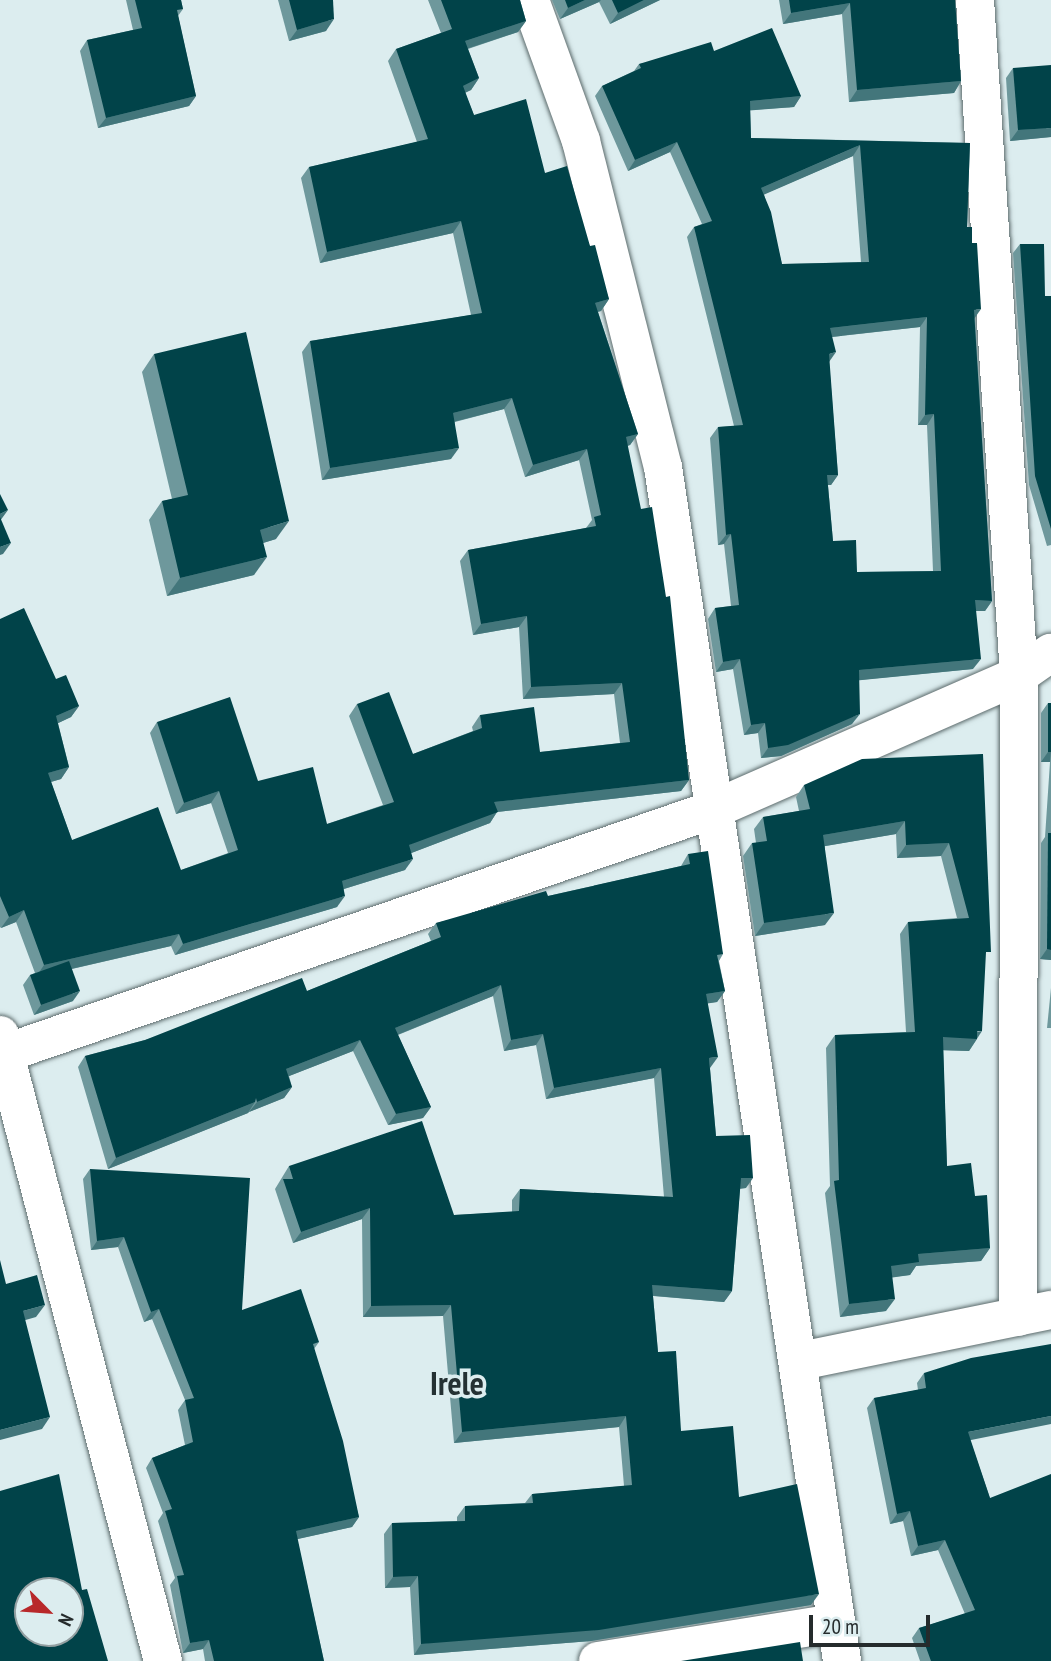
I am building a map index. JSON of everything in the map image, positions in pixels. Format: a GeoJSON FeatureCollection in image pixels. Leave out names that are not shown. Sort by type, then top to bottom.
{"type":"FeatureCollection","features":[{"type":"Feature","properties":{"kind":"street"},"geometry":{"type":"LineString","coordinates":[[530,0],[581,141],[663,467],[712,810],[800,1361],[842,1661]]}},
{"type":"Feature","properties":{"kind":"street"},"geometry":{"type":"LineString","coordinates":[[800,1361],[1034,1314],[1019,675],[975,0]]}},
{"type":"Feature","properties":{"kind":"street"},"geometry":{"type":"LineString","coordinates":[[163,1661],[3,1047],[712,810],[1019,675],[1051,653]]}},
{"type":"Feature","properties":{"kind":"street"},"geometry":{"type":"LineString","coordinates":[[598,1661],[836,1623]]}},
{"type":"Feature","properties":{"kind":"building"},"geometry":{"type":"Polygon","coordinates":[[[135,0],[181,0],[183,9],[177,10],[196,96],[106,118],[87,40],[142,28],[135,0]]]}},
{"type":"Feature","properties":{"kind":"building"},"geometry":{"type":"Polygon","coordinates":[[[289,0],[333,0],[334,19],[297,30],[289,0]]]}},
{"type":"Feature","properties":{"kind":"building"},"geometry":{"type":"Polygon","coordinates":[[[441,0],[520,0],[526,21],[465,41],[479,78],[463,86],[474,115],[526,99],[545,173],[567,166],[590,246],[595,245],[609,299],[595,303],[638,434],[626,437],[641,509],[652,507],[666,597],[670,596],[689,780],[494,802],[498,812],[409,845],[413,859],[342,881],[345,896],[183,944],[179,934],[44,965],[24,910],[9,917],[0,896],[0,619],[24,608],[56,679],[66,675],[79,706],[56,716],[69,767],[48,773],[72,840],[158,807],[181,870],[238,850],[219,791],[184,803],[157,722],[230,697],[258,781],[313,767],[327,824],[394,802],[357,704],[389,692],[413,754],[482,728],[480,715],[534,707],[540,752],[630,742],[622,683],[531,687],[527,616],[481,624],[468,550],[596,526],[594,517],[601,515],[587,449],[533,465],[512,398],[453,413],[459,448],[330,468],[310,341],[482,313],[461,221],[327,252],[309,167],[428,139],[396,49],[452,29],[441,0]]]}},
{"type":"Feature","properties":{"kind":"building"},"geometry":{"type":"Polygon","coordinates":[[[565,0],[585,0],[568,8],[565,0]]]}},
{"type":"Feature","properties":{"kind":"building"},"geometry":{"type":"Polygon","coordinates":[[[612,0],[644,0],[618,13],[612,0]]]}},
{"type":"Feature","properties":{"kind":"building"},"geometry":{"type":"Polygon","coordinates":[[[789,0],[955,0],[961,81],[857,90],[850,3],[791,13],[789,0]]]}},
{"type":"Feature","properties":{"kind":"building"},"geometry":{"type":"Polygon","coordinates":[[[772,28],[801,96],[750,101],[751,138],[970,143],[967,227],[972,227],[972,243],[977,243],[981,309],[974,310],[992,601],[975,600],[981,659],[859,670],[860,714],[788,745],[768,748],[765,723],[751,725],[740,659],[723,662],[715,608],[739,605],[731,534],[726,535],[718,427],[743,425],[694,227],[712,221],[677,142],[635,160],[602,86],[641,68],[639,64],[711,42],[714,51],[772,28]],[[860,145],[761,188],[771,212],[782,264],[869,262],[860,145]],[[927,317],[830,328],[836,352],[829,354],[838,475],[827,475],[833,541],[856,540],[857,572],[941,571],[934,414],[925,415],[927,317]]]}},
{"type":"Feature","properties":{"kind":"building"},"geometry":{"type":"Polygon","coordinates":[[[1051,65],[1051,128],[1018,130],[1013,68],[1051,65]]]}},
{"type":"Feature","properties":{"kind":"building"},"geometry":{"type":"Polygon","coordinates":[[[1020,244],[1044,244],[1045,296],[1051,296],[1051,529],[1035,476],[1020,244]]]}},
{"type":"Feature","properties":{"kind":"building"},"geometry":{"type":"Polygon","coordinates":[[[246,332],[289,521],[260,530],[267,557],[180,578],[162,501],[188,495],[154,354],[246,332]]]}},
{"type":"Feature","properties":{"kind":"building"},"geometry":{"type":"Polygon","coordinates":[[[0,494],[8,510],[0,514],[0,494]]]}},
{"type":"Feature","properties":{"kind":"building"},"geometry":{"type":"Polygon","coordinates":[[[0,517],[11,543],[0,547],[0,517]]]}},
{"type":"Feature","properties":{"kind":"building"},"geometry":{"type":"Polygon","coordinates":[[[1048,703],[1051,703],[1051,752],[1048,752],[1048,703]]]}},
{"type":"Feature","properties":{"kind":"building"},"geometry":{"type":"Polygon","coordinates":[[[983,754],[991,952],[986,952],[982,1031],[977,1031],[977,1039],[943,1037],[947,1166],[971,1163],[975,1196],[987,1195],[990,1248],[918,1254],[919,1262],[891,1266],[895,1299],[849,1304],[834,1181],[839,1180],[835,1035],[915,1032],[908,922],[969,918],[949,843],[906,845],[905,821],[823,835],[834,913],[764,923],[752,843],[767,841],[763,817],[810,809],[804,785],[862,759],[983,754]]]}},
{"type":"Feature","properties":{"kind":"building"},"geometry":{"type":"Polygon","coordinates":[[[1048,833],[1051,833],[1051,950],[1047,949],[1048,833]]]}},
{"type":"Feature","properties":{"kind":"building"},"geometry":{"type":"Polygon","coordinates":[[[708,851],[723,954],[717,955],[725,991],[706,994],[718,1057],[709,1058],[716,1136],[750,1135],[753,1178],[741,1178],[732,1291],[652,1285],[658,1352],[676,1351],[681,1431],[733,1426],[739,1497],[797,1484],[819,1594],[599,1630],[421,1644],[418,1576],[393,1577],[392,1523],[465,1521],[465,1506],[533,1503],[532,1494],[632,1485],[626,1416],[462,1432],[451,1305],[371,1306],[370,1208],[301,1232],[283,1179],[293,1179],[289,1166],[422,1121],[454,1215],[519,1211],[520,1189],[673,1197],[661,1068],[554,1088],[543,1034],[511,1040],[501,985],[395,1028],[431,1107],[396,1114],[360,1040],[286,1069],[292,1087],[257,1102],[256,1098],[255,1102],[116,1158],[85,1056],[145,1040],[302,978],[307,991],[441,937],[436,923],[546,891],[548,896],[690,864],[688,854],[708,851]]]}},
{"type":"Feature","properties":{"kind":"building"},"geometry":{"type":"Polygon","coordinates":[[[69,961],[80,991],[41,1005],[30,975],[69,961]]]}},
{"type":"Feature","properties":{"kind":"building"},"geometry":{"type":"Polygon","coordinates":[[[90,1169],[250,1178],[242,1310],[301,1289],[319,1342],[313,1344],[343,1441],[359,1517],[296,1531],[324,1661],[214,1661],[209,1640],[190,1643],[177,1576],[184,1575],[165,1511],[172,1509],[152,1458],[193,1442],[185,1400],[194,1398],[159,1309],[151,1312],[124,1237],[97,1241],[90,1169]]]}},
{"type":"Feature","properties":{"kind":"building"},"geometry":{"type":"Polygon","coordinates":[[[0,1260],[6,1284],[37,1275],[45,1305],[23,1311],[50,1417],[0,1430],[0,1260]]]}},
{"type":"Feature","properties":{"kind":"building"},"geometry":{"type":"Polygon","coordinates":[[[1051,1344],[1051,1416],[968,1432],[990,1498],[1051,1474],[1051,1661],[931,1661],[919,1628],[975,1610],[945,1540],[918,1546],[910,1511],[897,1514],[874,1398],[926,1388],[924,1373],[971,1358],[1051,1344]]]}},
{"type":"Feature","properties":{"kind":"building"},"geometry":{"type":"Polygon","coordinates":[[[59,1474],[79,1577],[14,1577],[14,1647],[84,1647],[84,1590],[87,1589],[108,1661],[0,1661],[0,1491],[59,1474]]]}},
{"type":"Feature","properties":{"kind":"building"},"geometry":{"type":"Polygon","coordinates":[[[800,1642],[803,1661],[681,1661],[800,1642]]]}},
{"type":"Feature","properties":{"kind":"district","name":"Irele"},"geometry":{"type":"Point","coordinates":[457,1383]}}]}
